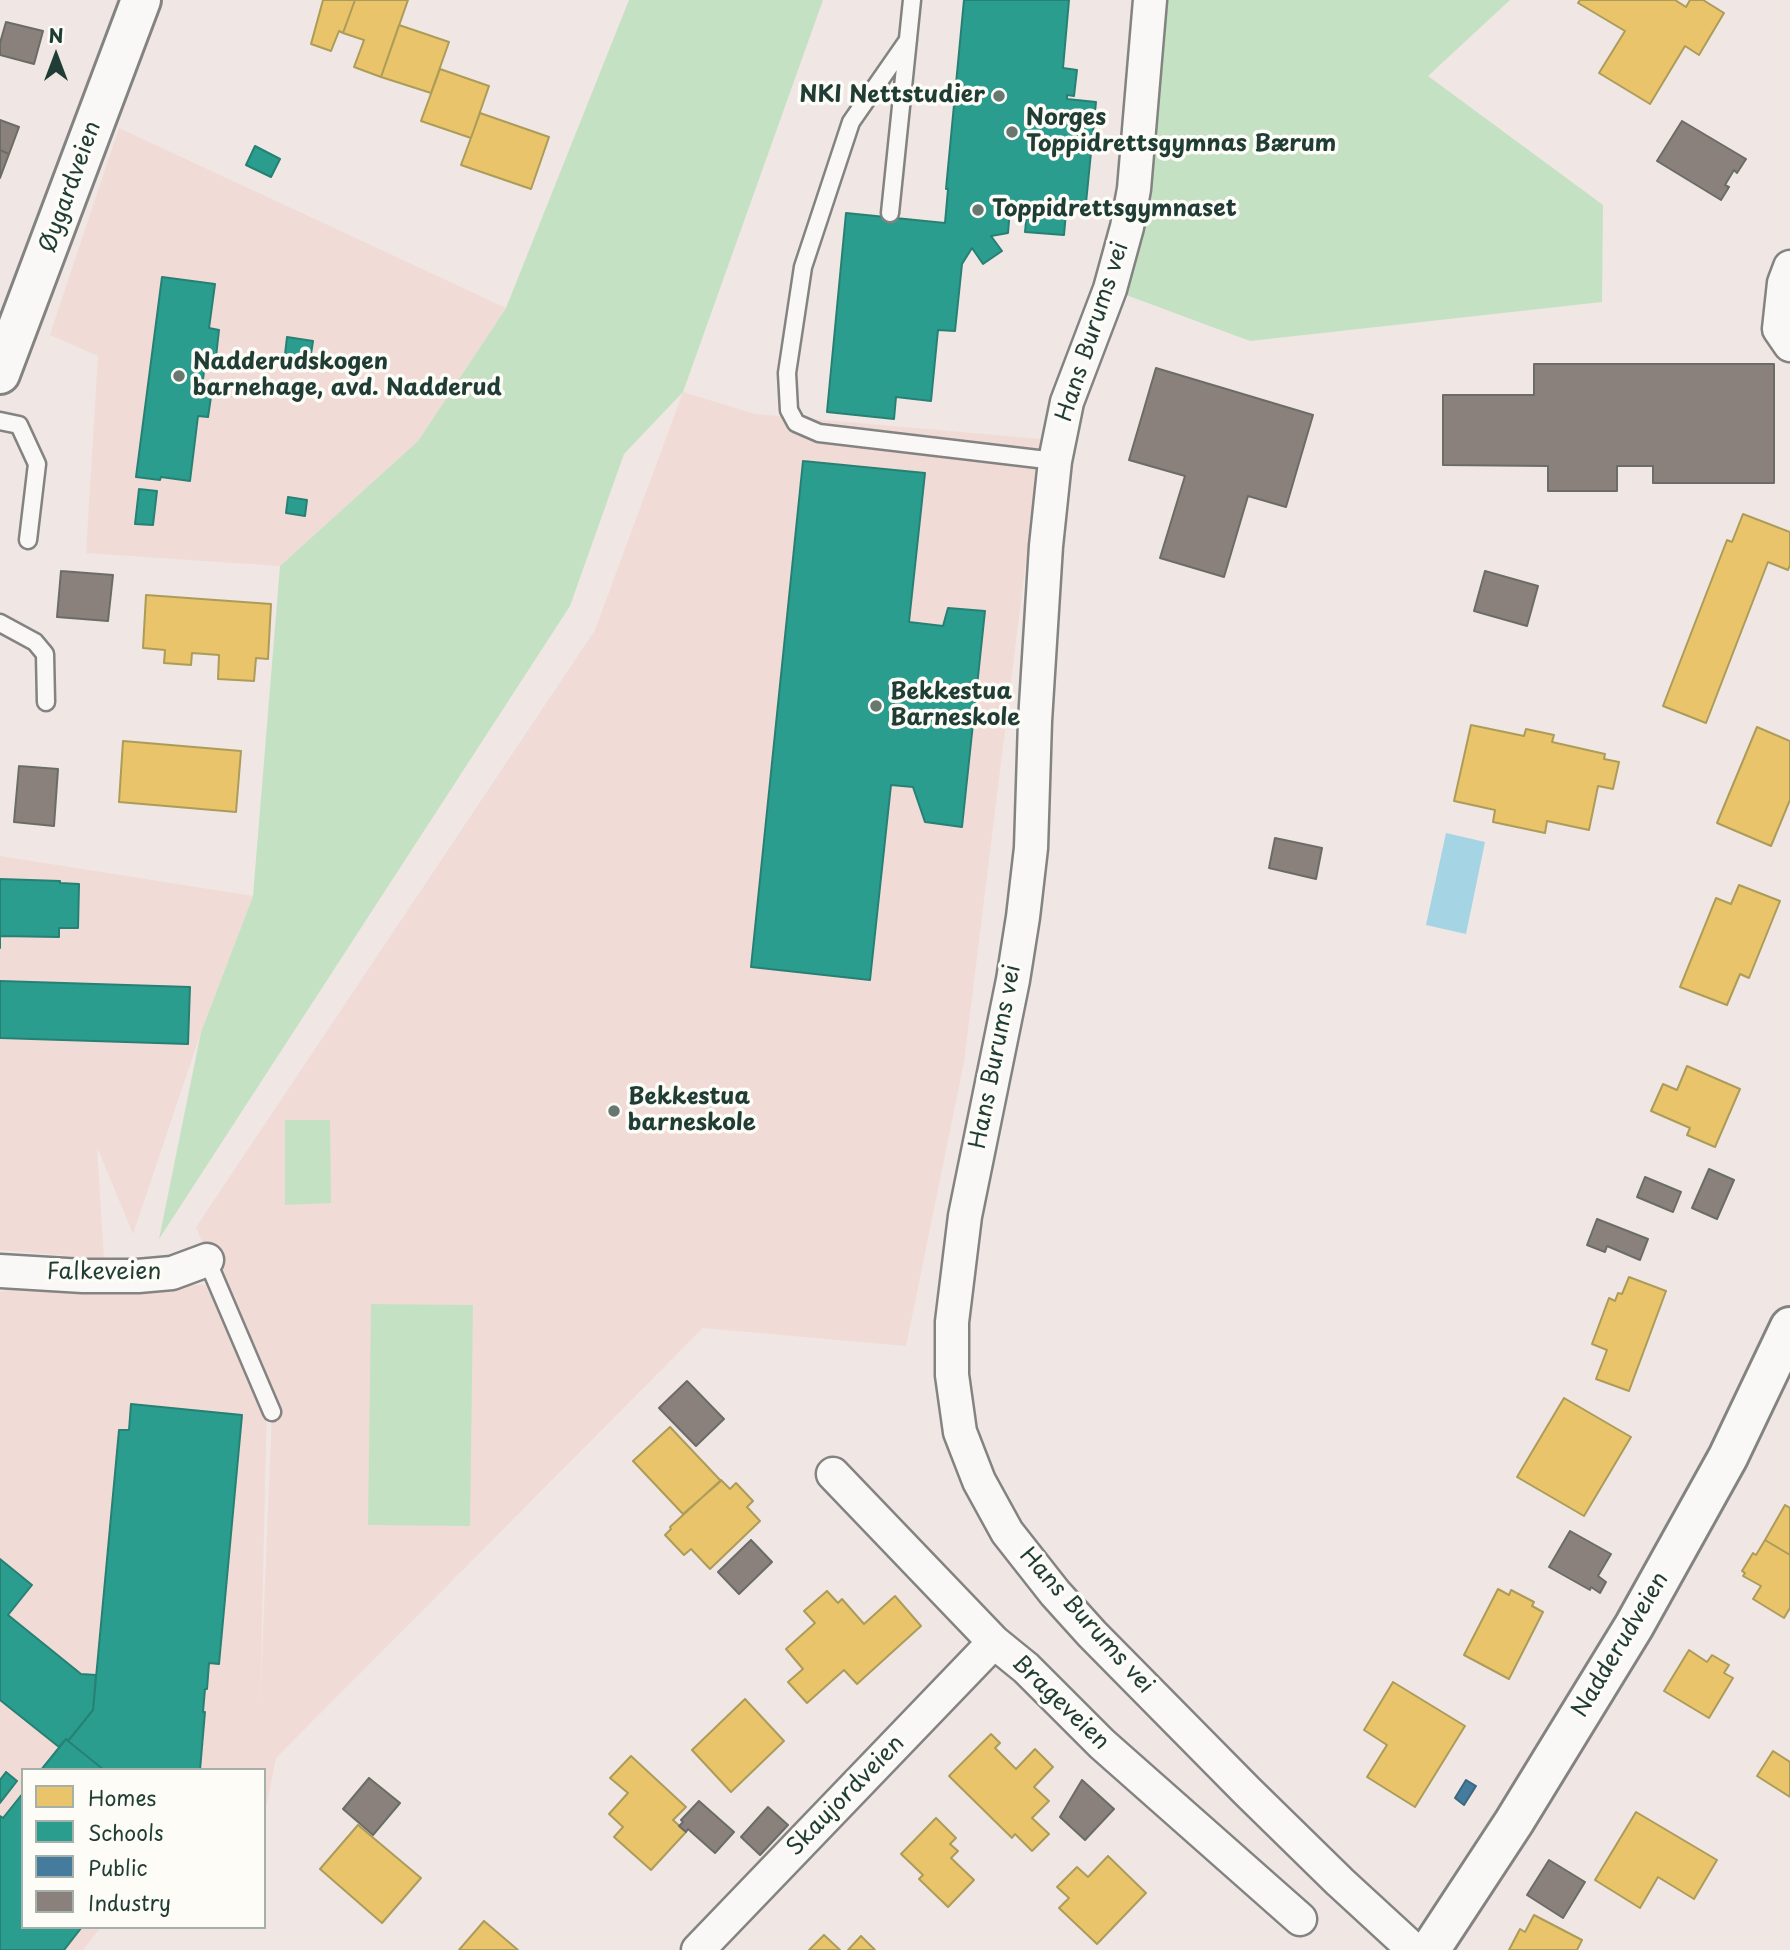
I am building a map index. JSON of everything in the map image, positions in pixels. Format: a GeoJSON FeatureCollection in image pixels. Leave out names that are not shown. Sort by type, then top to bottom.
{"type":"FeatureCollection","features":[{"type":"Feature","properties":{"kind":"main road","name":"Øygardveien"},"geometry":{"type":"LineString","coordinates":[[0,374],[141,0]]}},
{"type":"Feature","properties":{"kind":"main road","name":"Nadderudveien"},"geometry":{"type":"LineString","coordinates":[[1430,1950],[1514,1822],[1634,1626],[1728,1457],[1790,1327]]}},
{"type":"Feature","properties":{"kind":"street","name":"Hans Burums vei"},"geometry":{"type":"LineString","coordinates":[[1150,0],[1134,189],[1127,227],[1110,289],[1066,402],[1055,461],[1046,546],[1035,722],[1031,848],[1013,980],[965,1216],[952,1322],[952,1375],[960,1432],[979,1481],[1007,1532],[1055,1593],[1256,1800],[1414,1950]]}},
{"type":"Feature","properties":{"kind":"street"},"geometry":{"type":"LineString","coordinates":[[1790,267],[1784,283],[1779,329],[1790,345]]}},
{"type":"Feature","properties":{"kind":"street","name":"Falkeveien"},"geometry":{"type":"LineString","coordinates":[[0,1271],[138,1276],[172,1273],[206,1260]]}},
{"type":"Feature","properties":{"kind":"street","name":"Brageveien"},"geometry":{"type":"LineString","coordinates":[[833,1474],[994,1642],[1026,1668],[1102,1744],[1300,1919]]}},
{"type":"Feature","properties":{"kind":"street","name":"Skaujordveien"},"geometry":{"type":"LineString","coordinates":[[698,1950],[994,1642]]}},
{"type":"Feature","properties":{"kind":"lane"},"geometry":{"type":"LineString","coordinates":[[890,213],[912,0]]}},
{"type":"Feature","properties":{"kind":"lane"},"geometry":{"type":"LineString","coordinates":[[908,40],[851,122],[803,267],[787,373],[789,410],[796,423],[819,433],[1055,461]]}},
{"type":"Feature","properties":{"kind":"lane"},"geometry":{"type":"LineString","coordinates":[[0,421],[19,425],[37,464],[28,540]]}},
{"type":"Feature","properties":{"kind":"lane"},"geometry":{"type":"LineString","coordinates":[[0,623],[35,642],[45,654],[46,702]]}},
{"type":"Feature","properties":{"kind":"lane"},"geometry":{"type":"LineString","coordinates":[[206,1260],[272,1412]]}},
{"type":"Feature","properties":{"kind":"shaded area"},"geometry":{"type":"Polygon","coordinates":[[[119,128],[506,308],[418,441],[280,566],[86,553],[98,356],[50,335],[119,128]]]}},
{"type":"Feature","properties":{"kind":"shaded area","name":"Bekkestua barneskole"},"geometry":{"type":"Polygon","coordinates":[[[683,392],[755,414],[1041,439],[964,1062],[906,1346],[703,1328],[276,1758],[266,1808],[266,1768],[21,1768],[21,1929],[99,1929],[83,1950],[0,1950],[0,1292],[32,1280],[205,1285],[265,1395],[196,1227],[595,630],[683,392]],[[267,1401],[260,1707],[272,1412],[267,1401]]]}},
{"type":"Feature","properties":{"kind":"shaded area"},"geometry":{"type":"Polygon","coordinates":[[[0,856],[253,896],[201,1032],[133,1234],[97,1147],[104,1259],[0,1250],[0,856]]]}},
{"type":"Feature","properties":{"kind":"green space"},"geometry":{"type":"Polygon","coordinates":[[[629,0],[823,0],[683,392],[624,454],[570,606],[159,1239],[201,1032],[253,896],[280,566],[418,441],[506,308],[629,0]]]}},
{"type":"Feature","properties":{"kind":"green space"},"geometry":{"type":"Polygon","coordinates":[[[1148,0],[1510,0],[1428,76],[1603,205],[1602,302],[1250,341],[1110,289],[1148,0]]]}},
{"type":"Feature","properties":{"kind":"green space"},"geometry":{"type":"Polygon","coordinates":[[[285,1120],[330,1120],[331,1203],[285,1205],[285,1120]]]}},
{"type":"Feature","properties":{"kind":"green space"},"geometry":{"type":"Polygon","coordinates":[[[371,1304],[473,1305],[470,1526],[368,1525],[371,1304]]]}},
{"type":"Feature","properties":{"kind":"water"},"geometry":{"type":"Polygon","coordinates":[[[1446,833],[1485,842],[1466,934],[1426,925],[1446,833]]]}},
{"type":"Feature","properties":{"kind":"building: Homes"},"geometry":{"type":"Polygon","coordinates":[[[323,0],[355,0],[343,33],[339,31],[331,51],[311,44],[323,0]]]}},
{"type":"Feature","properties":{"kind":"building: Homes"},"geometry":{"type":"Polygon","coordinates":[[[355,0],[408,0],[381,77],[354,67],[364,40],[343,33],[355,0]]]}},
{"type":"Feature","properties":{"kind":"building: Homes"},"geometry":{"type":"Polygon","coordinates":[[[1580,0],[1675,0],[1686,7],[1690,0],[1703,0],[1724,13],[1699,55],[1685,46],[1650,104],[1599,73],[1625,31],[1578,3],[1580,0]]]}},
{"type":"Feature","properties":{"kind":"building: Homes"},"geometry":{"type":"Polygon","coordinates":[[[399,25],[449,42],[431,93],[381,77],[399,25]]]}},
{"type":"Feature","properties":{"kind":"building: Homes"},"geometry":{"type":"Polygon","coordinates":[[[440,69],[489,86],[471,138],[421,121],[440,69]]]}},
{"type":"Feature","properties":{"kind":"building: Homes"},"geometry":{"type":"Polygon","coordinates":[[[480,113],[549,137],[531,189],[461,165],[480,113]]]}},
{"type":"Feature","properties":{"kind":"building: Homes"},"geometry":{"type":"Polygon","coordinates":[[[1743,514],[1790,532],[1790,565],[1788,570],[1768,562],[1706,723],[1663,706],[1727,540],[1732,542],[1743,514]]]}},
{"type":"Feature","properties":{"kind":"building: Homes"},"geometry":{"type":"Polygon","coordinates":[[[146,595],[271,604],[268,659],[256,658],[254,681],[218,679],[219,655],[192,653],[191,665],[164,663],[165,650],[143,648],[146,595]]]}},
{"type":"Feature","properties":{"kind":"building: Homes"},"geometry":{"type":"Polygon","coordinates":[[[1471,725],[1524,736],[1526,729],[1554,735],[1552,742],[1605,754],[1604,759],[1619,762],[1613,789],[1598,786],[1589,830],[1547,821],[1545,833],[1493,822],[1495,810],[1454,801],[1471,725]]]}},
{"type":"Feature","properties":{"kind":"building: Homes"},"geometry":{"type":"Polygon","coordinates":[[[1757,727],[1790,741],[1790,800],[1771,846],[1717,823],[1757,727]]]}},
{"type":"Feature","properties":{"kind":"building: Homes"},"geometry":{"type":"Polygon","coordinates":[[[123,741],[241,751],[236,812],[119,802],[123,741]]]}},
{"type":"Feature","properties":{"kind":"building: Homes"},"geometry":{"type":"Polygon","coordinates":[[[1739,885],[1780,901],[1749,978],[1740,974],[1727,1005],[1680,987],[1716,898],[1731,904],[1739,885]]]}},
{"type":"Feature","properties":{"kind":"building: Homes"},"geometry":{"type":"Polygon","coordinates":[[[1687,1066],[1740,1089],[1715,1147],[1687,1135],[1690,1128],[1651,1111],[1663,1084],[1677,1090],[1687,1066]]]}},
{"type":"Feature","properties":{"kind":"building: Homes"},"geometry":{"type":"Polygon","coordinates":[[[1629,1277],[1666,1291],[1629,1391],[1596,1379],[1607,1350],[1592,1344],[1609,1298],[1615,1301],[1618,1293],[1622,1294],[1629,1277]]]}},
{"type":"Feature","properties":{"kind":"building: Homes"},"geometry":{"type":"Polygon","coordinates":[[[1564,1398],[1631,1437],[1584,1516],[1517,1477],[1564,1398]]]}},
{"type":"Feature","properties":{"kind":"building: Homes"},"geometry":{"type":"Polygon","coordinates":[[[670,1427],[721,1481],[683,1514],[633,1461],[670,1427]]]}},
{"type":"Feature","properties":{"kind":"building: Homes"},"geometry":{"type":"Polygon","coordinates":[[[721,1480],[730,1489],[736,1483],[753,1501],[747,1507],[760,1521],[710,1569],[691,1549],[684,1555],[665,1535],[670,1527],[721,1480]]]}},
{"type":"Feature","properties":{"kind":"building: Homes"},"geometry":{"type":"Polygon","coordinates":[[[1785,1505],[1790,1508],[1790,1555],[1765,1540],[1785,1505]]]}},
{"type":"Feature","properties":{"kind":"building: Homes"},"geometry":{"type":"Polygon","coordinates":[[[1765,1540],[1790,1555],[1790,1608],[1784,1618],[1753,1599],[1761,1586],[1743,1576],[1745,1573],[1742,1571],[1753,1553],[1756,1555],[1765,1540]]]}},
{"type":"Feature","properties":{"kind":"building: Homes"},"geometry":{"type":"Polygon","coordinates":[[[1498,1589],[1509,1595],[1511,1590],[1534,1602],[1532,1606],[1543,1612],[1509,1679],[1464,1655],[1498,1589]]]}},
{"type":"Feature","properties":{"kind":"building: Homes"},"geometry":{"type":"Polygon","coordinates":[[[827,1591],[838,1603],[842,1599],[864,1624],[895,1596],[921,1626],[857,1684],[844,1670],[807,1703],[788,1682],[803,1669],[786,1649],[815,1623],[804,1611],[827,1591]]]}},
{"type":"Feature","properties":{"kind":"building: Homes"},"geometry":{"type":"Polygon","coordinates":[[[1689,1650],[1707,1662],[1712,1655],[1729,1665],[1724,1673],[1733,1678],[1709,1718],[1664,1691],[1689,1650]]]}},
{"type":"Feature","properties":{"kind":"building: Homes"},"geometry":{"type":"Polygon","coordinates":[[[1393,1682],[1465,1726],[1415,1807],[1367,1777],[1387,1745],[1364,1730],[1393,1682]]]}},
{"type":"Feature","properties":{"kind":"building: Homes"},"geometry":{"type":"Polygon","coordinates":[[[745,1699],[784,1741],[731,1792],[692,1750],[745,1699]]]}},
{"type":"Feature","properties":{"kind":"building: Homes"},"geometry":{"type":"Polygon","coordinates":[[[991,1734],[1000,1743],[995,1748],[1016,1769],[1035,1749],[1053,1767],[1034,1787],[1049,1801],[1032,1818],[1049,1834],[1032,1851],[1015,1834],[1012,1838],[949,1776],[991,1734]]]}},
{"type":"Feature","properties":{"kind":"building: Homes"},"geometry":{"type":"Polygon","coordinates":[[[1773,1751],[1790,1762],[1790,1797],[1757,1776],[1773,1751]]]}},
{"type":"Feature","properties":{"kind":"building: Homes"},"geometry":{"type":"Polygon","coordinates":[[[631,1756],[686,1807],[673,1820],[686,1832],[651,1870],[614,1837],[623,1827],[609,1814],[628,1793],[610,1778],[631,1756]]]}},
{"type":"Feature","properties":{"kind":"building: Homes"},"geometry":{"type":"Polygon","coordinates":[[[1636,1812],[1717,1860],[1694,1899],[1658,1877],[1640,1908],[1595,1880],[1636,1812]]]}},
{"type":"Feature","properties":{"kind":"building: Homes"},"geometry":{"type":"Polygon","coordinates":[[[936,1818],[956,1838],[950,1844],[958,1851],[951,1858],[974,1880],[948,1907],[919,1879],[923,1875],[901,1854],[936,1818]]]}},
{"type":"Feature","properties":{"kind":"building: Homes"},"geometry":{"type":"Polygon","coordinates":[[[358,1825],[421,1878],[382,1923],[320,1869],[358,1825]]]}},
{"type":"Feature","properties":{"kind":"building: Homes"},"geometry":{"type":"Polygon","coordinates":[[[1108,1856],[1146,1893],[1097,1944],[1059,1908],[1069,1898],[1057,1887],[1077,1867],[1088,1877],[1108,1856]]]}},
{"type":"Feature","properties":{"kind":"building: Homes"},"geometry":{"type":"Polygon","coordinates":[[[1534,1915],[1582,1940],[1577,1950],[1509,1950],[1520,1929],[1525,1932],[1534,1915]]]}},
{"type":"Feature","properties":{"kind":"building: Homes"},"geometry":{"type":"Polygon","coordinates":[[[484,1921],[518,1950],[459,1950],[484,1921]]]}},
{"type":"Feature","properties":{"kind":"building: Homes"},"geometry":{"type":"Polygon","coordinates":[[[824,1935],[840,1950],[809,1950],[824,1935]]]}},
{"type":"Feature","properties":{"kind":"building: Homes"},"geometry":{"type":"Polygon","coordinates":[[[861,1936],[875,1950],[848,1950],[861,1936]]]}},
{"type":"Feature","properties":{"kind":"building: Schools","name":"Toppidrettsgymnaset"},"geometry":{"type":"Polygon","coordinates":[[[964,0],[1069,0],[1063,68],[1077,70],[1074,96],[1067,95],[1067,99],[1096,102],[1086,203],[1067,201],[1064,235],[1025,232],[1027,211],[1010,209],[1008,233],[991,236],[1002,251],[983,264],[972,248],[962,264],[955,331],[938,330],[931,401],[896,397],[894,419],[827,412],[846,213],[945,223],[964,0]]]}},
{"type":"Feature","properties":{"kind":"building: Schools"},"geometry":{"type":"Polygon","coordinates":[[[255,146],[280,159],[271,177],[246,165],[255,146]]]}},
{"type":"Feature","properties":{"kind":"building: Schools"},"geometry":{"type":"Polygon","coordinates":[[[162,277],[215,284],[209,328],[219,330],[216,357],[206,355],[202,388],[212,390],[208,417],[198,416],[190,481],[136,477],[162,277]]]}},
{"type":"Feature","properties":{"kind":"building: Schools"},"geometry":{"type":"Polygon","coordinates":[[[287,337],[313,341],[309,367],[284,363],[287,337]]]}},
{"type":"Feature","properties":{"kind":"building: Schools","name":"Bekkestua Barneskole"},"geometry":{"type":"Polygon","coordinates":[[[803,461],[925,473],[909,622],[943,626],[948,608],[985,611],[962,827],[925,822],[913,787],[891,785],[870,980],[751,967],[803,461]]]}},
{"type":"Feature","properties":{"kind":"building: Schools"},"geometry":{"type":"Polygon","coordinates":[[[139,489],[157,491],[153,525],[135,524],[139,489]]]}},
{"type":"Feature","properties":{"kind":"building: Schools"},"geometry":{"type":"Polygon","coordinates":[[[288,497],[307,500],[305,516],[286,513],[288,497]]]}},
{"type":"Feature","properties":{"kind":"building: Schools"},"geometry":{"type":"Polygon","coordinates":[[[0,879],[79,884],[78,928],[59,928],[59,937],[0,936],[0,879]]]}},
{"type":"Feature","properties":{"kind":"building: Schools"},"geometry":{"type":"Polygon","coordinates":[[[0,981],[190,987],[188,1044],[0,1038],[0,981]]]}},
{"type":"Feature","properties":{"kind":"building: Schools"},"geometry":{"type":"Polygon","coordinates":[[[131,1404],[242,1415],[219,1664],[209,1663],[200,1768],[102,1768],[68,1741],[93,1710],[119,1430],[129,1430],[131,1404]]]}},
{"type":"Feature","properties":{"kind":"building: Schools"},"geometry":{"type":"Polygon","coordinates":[[[0,1559],[32,1585],[8,1615],[81,1674],[96,1675],[93,1710],[68,1741],[66,1739],[59,1747],[0,1700],[0,1559]]]}},
{"type":"Feature","properties":{"kind":"building: Schools"},"geometry":{"type":"Polygon","coordinates":[[[66,1739],[102,1768],[43,1768],[66,1739]]]}},
{"type":"Feature","properties":{"kind":"building: Schools"},"geometry":{"type":"Polygon","coordinates":[[[6,1772],[17,1781],[0,1803],[0,1780],[6,1772]]]}},
{"type":"Feature","properties":{"kind":"building: Schools"},"geometry":{"type":"Polygon","coordinates":[[[21,1796],[21,1929],[80,1929],[64,1950],[0,1950],[0,1816],[3,1818],[21,1796]]]}},
{"type":"Feature","properties":{"kind":"building: Public"},"geometry":{"type":"Polygon","coordinates":[[[1466,1780],[1476,1786],[1464,1805],[1455,1798],[1466,1780]]]}},
{"type":"Feature","properties":{"kind":"building: Industry"},"geometry":{"type":"Polygon","coordinates":[[[6,22],[43,31],[34,64],[0,55],[0,43],[6,22]]]}},
{"type":"Feature","properties":{"kind":"building: Industry"},"geometry":{"type":"Polygon","coordinates":[[[0,120],[19,127],[9,154],[0,150],[0,120]]]}},
{"type":"Feature","properties":{"kind":"building: Industry"},"geometry":{"type":"Polygon","coordinates":[[[1682,121],[1746,159],[1737,173],[1734,170],[1725,185],[1729,187],[1721,200],[1657,161],[1682,121]]]}},
{"type":"Feature","properties":{"kind":"building: Industry"},"geometry":{"type":"Polygon","coordinates":[[[0,150],[9,154],[0,178],[0,150]]]}},
{"type":"Feature","properties":{"kind":"building: Industry"},"geometry":{"type":"Polygon","coordinates":[[[1534,364],[1774,364],[1774,483],[1653,483],[1653,466],[1617,466],[1617,491],[1548,491],[1548,466],[1443,465],[1443,395],[1534,395],[1534,364]]]}},
{"type":"Feature","properties":{"kind":"building: Industry"},"geometry":{"type":"Polygon","coordinates":[[[1156,368],[1313,415],[1286,507],[1248,496],[1224,577],[1160,558],[1185,476],[1129,460],[1156,368]]]}},
{"type":"Feature","properties":{"kind":"building: Industry"},"geometry":{"type":"Polygon","coordinates":[[[61,571],[113,575],[108,621],[57,617],[61,571]]]}},
{"type":"Feature","properties":{"kind":"building: Industry"},"geometry":{"type":"Polygon","coordinates":[[[1485,571],[1538,586],[1527,626],[1474,611],[1485,571]]]}},
{"type":"Feature","properties":{"kind":"building: Industry"},"geometry":{"type":"Polygon","coordinates":[[[19,766],[58,769],[54,826],[14,822],[19,766]]]}},
{"type":"Feature","properties":{"kind":"building: Industry"},"geometry":{"type":"Polygon","coordinates":[[[1275,838],[1322,848],[1316,879],[1269,868],[1275,838]]]}},
{"type":"Feature","properties":{"kind":"building: Industry"},"geometry":{"type":"Polygon","coordinates":[[[1709,1169],[1734,1180],[1717,1219],[1692,1208],[1709,1169]]]}},
{"type":"Feature","properties":{"kind":"building: Industry"},"geometry":{"type":"Polygon","coordinates":[[[1645,1177],[1681,1192],[1673,1212],[1637,1197],[1645,1177]]]}},
{"type":"Feature","properties":{"kind":"building: Industry"},"geometry":{"type":"Polygon","coordinates":[[[1597,1219],[1648,1239],[1640,1260],[1607,1246],[1605,1252],[1587,1245],[1597,1219]]]}},
{"type":"Feature","properties":{"kind":"building: Industry"},"geometry":{"type":"Polygon","coordinates":[[[687,1381],[724,1419],[696,1446],[659,1408],[687,1381]]]}},
{"type":"Feature","properties":{"kind":"building: Industry"},"geometry":{"type":"Polygon","coordinates":[[[1570,1531],[1611,1554],[1598,1576],[1606,1582],[1600,1593],[1549,1567],[1570,1531]]]}},
{"type":"Feature","properties":{"kind":"building: Industry"},"geometry":{"type":"Polygon","coordinates":[[[751,1540],[772,1562],[739,1594],[718,1572],[751,1540]]]}},
{"type":"Feature","properties":{"kind":"building: Industry"},"geometry":{"type":"Polygon","coordinates":[[[369,1778],[400,1803],[373,1835],[343,1809],[369,1778]]]}},
{"type":"Feature","properties":{"kind":"building: Industry"},"geometry":{"type":"Polygon","coordinates":[[[1082,1780],[1114,1809],[1085,1840],[1060,1817],[1082,1780]]]}},
{"type":"Feature","properties":{"kind":"building: Industry"},"geometry":{"type":"Polygon","coordinates":[[[699,1801],[734,1832],[715,1853],[688,1829],[686,1832],[679,1826],[683,1822],[681,1820],[699,1801]]]}},
{"type":"Feature","properties":{"kind":"building: Industry"},"geometry":{"type":"Polygon","coordinates":[[[768,1807],[788,1825],[760,1855],[741,1837],[768,1807]]]}},
{"type":"Feature","properties":{"kind":"building: Industry"},"geometry":{"type":"Polygon","coordinates":[[[1549,1860],[1585,1882],[1563,1918],[1527,1895],[1549,1860]]]}},
{"type":"Feature","properties":{"kind":"place","name":"NKI Nettstudier"},"geometry":{"type":"Point","coordinates":[999,96]}},
{"type":"Feature","properties":{"kind":"place","name":"Norges Toppidrettsgymnas Bærum"},"geometry":{"type":"Point","coordinates":[1012,132]}},
{"type":"Feature","properties":{"kind":"place","name":"Toppidrettsgymnaset"},"geometry":{"type":"Point","coordinates":[978,210]}},
{"type":"Feature","properties":{"kind":"place","name":"Nadderudskogen barnehage, avd. Nadderud"},"geometry":{"type":"Point","coordinates":[179,376]}},
{"type":"Feature","properties":{"kind":"place","name":"Bekkestua Barneskole"},"geometry":{"type":"Point","coordinates":[876,706]}},
{"type":"Feature","properties":{"kind":"place","name":"Bekkestua barneskole"},"geometry":{"type":"Point","coordinates":[614,1111]}}]}
